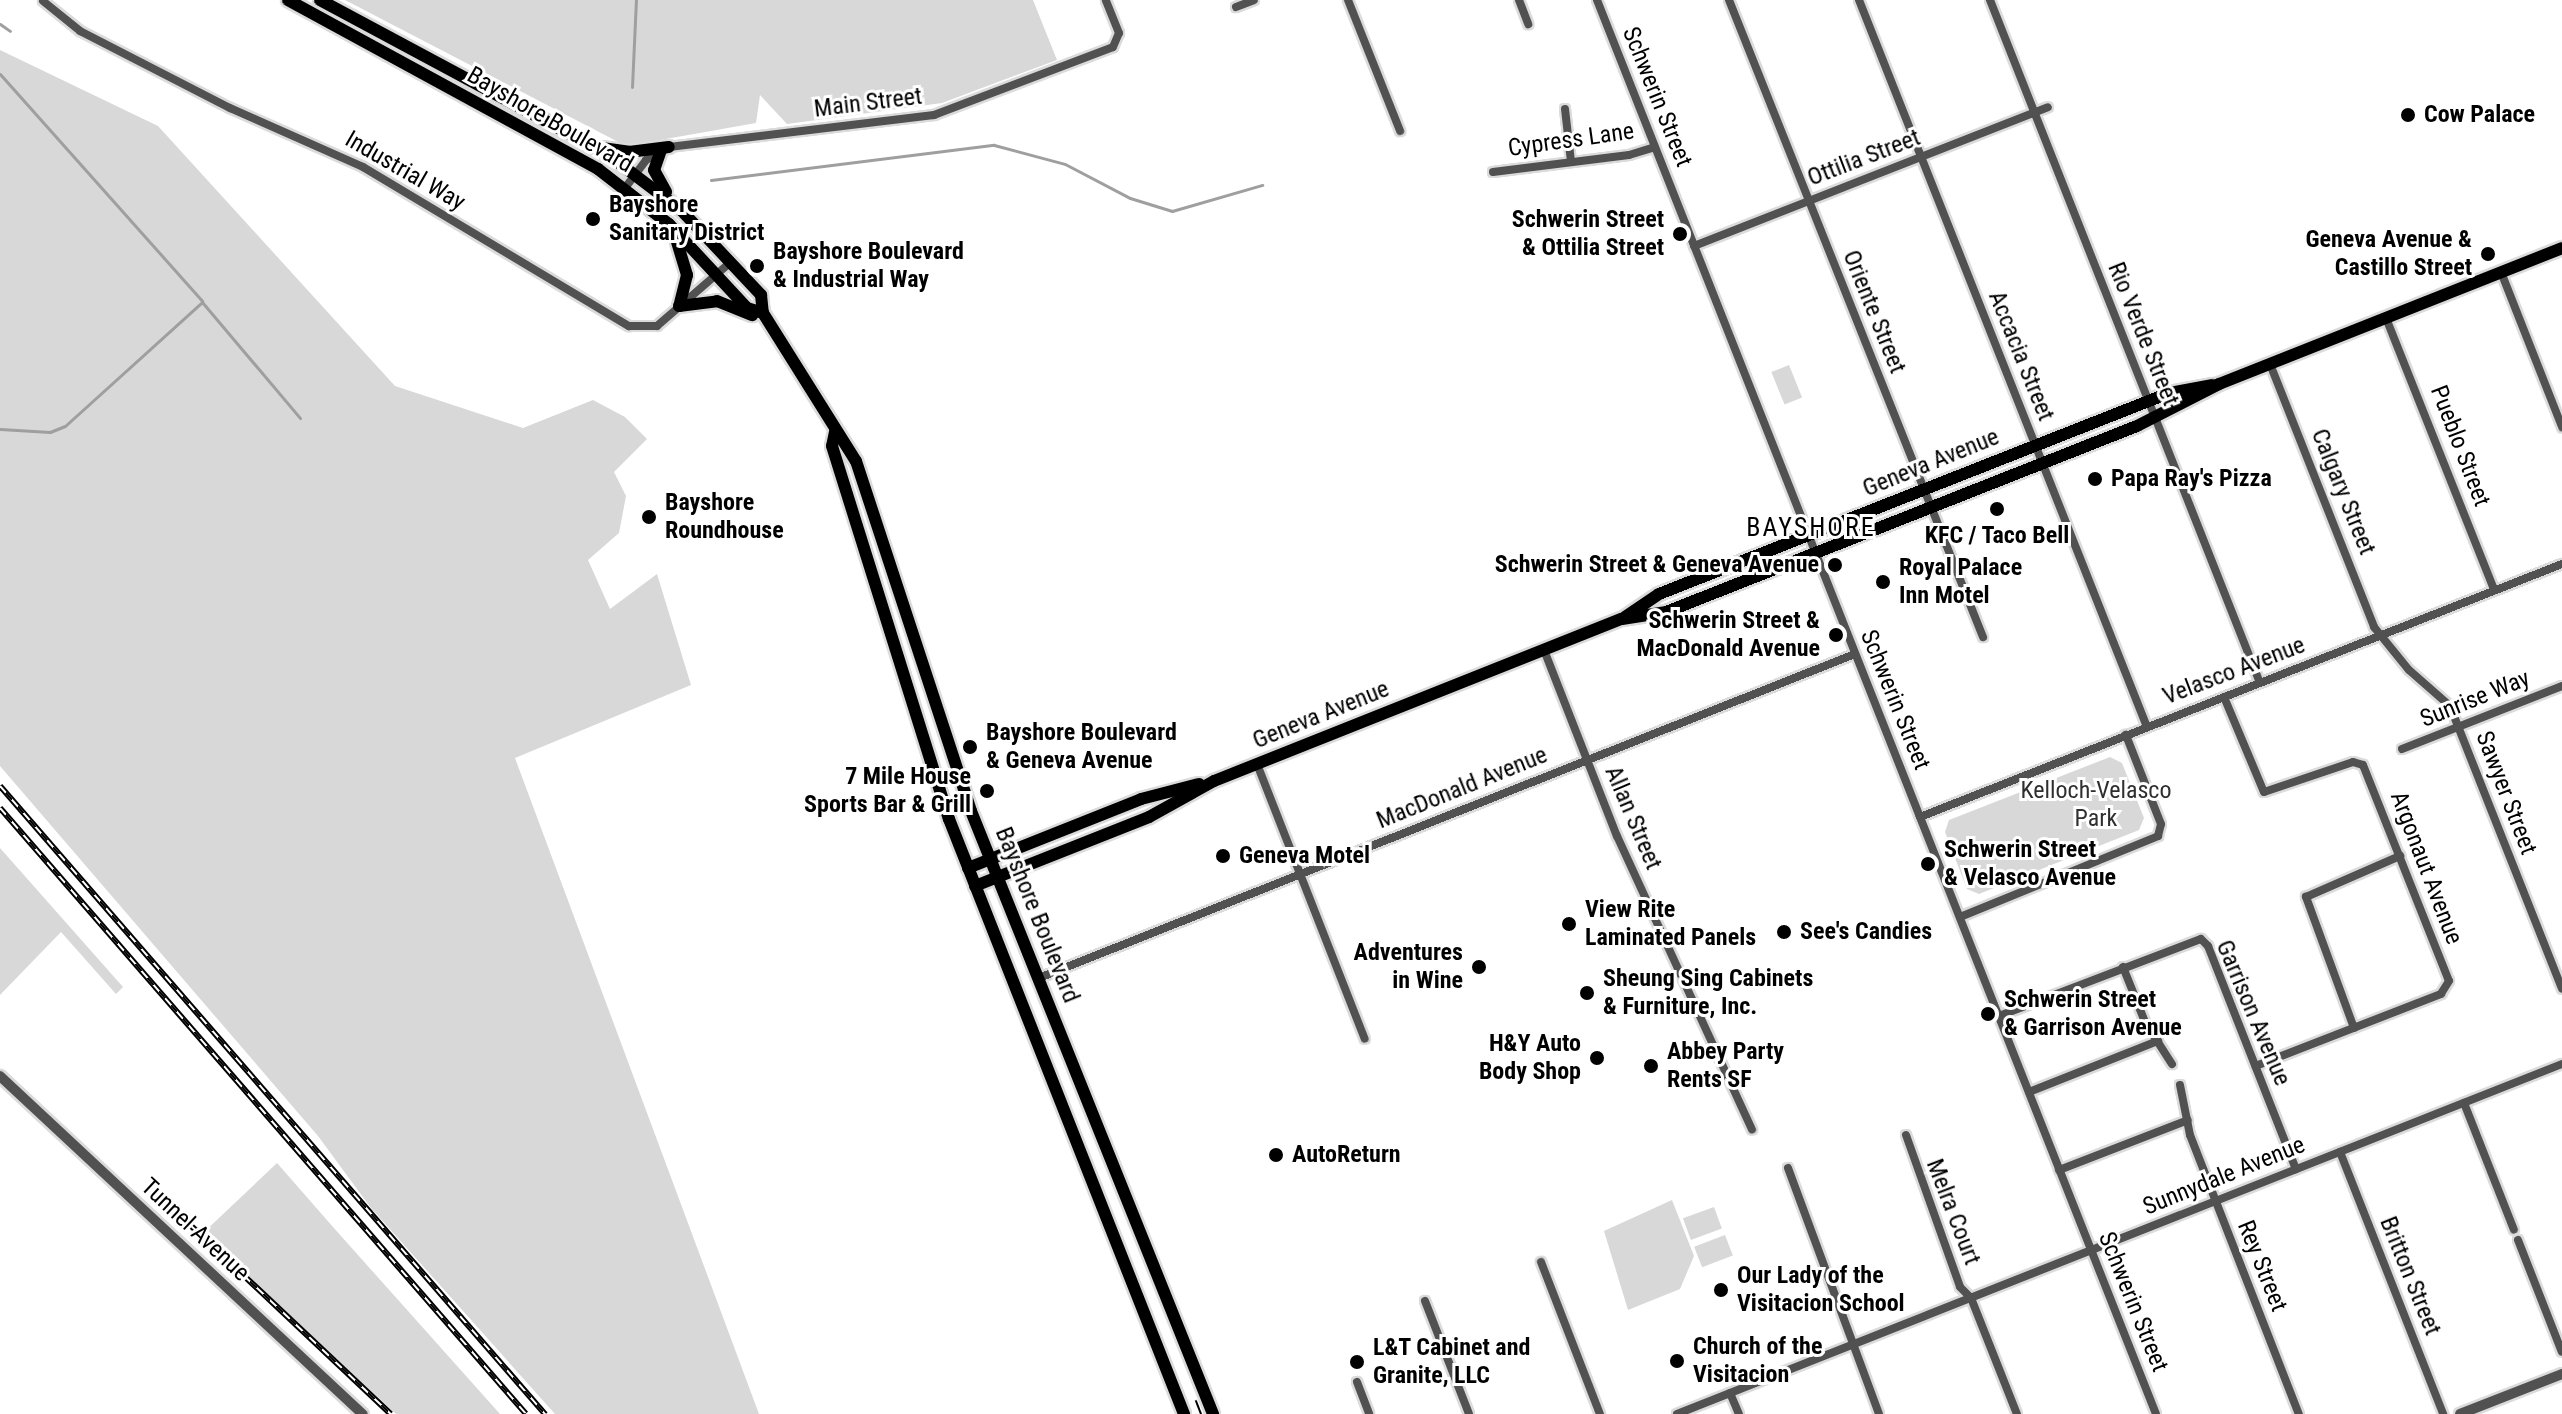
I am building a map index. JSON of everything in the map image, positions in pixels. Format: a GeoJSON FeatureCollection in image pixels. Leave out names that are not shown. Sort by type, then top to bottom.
{"type":"FeatureCollection","features":[{"type":"Feature","properties":{"kind":"main road","name":"Bayshore Boulevard"},"geometry":{"type":"LineString","coordinates":[[288,0],[512,119],[625,188],[669,224],[718,272],[747,308],[767,318]]}},
{"type":"Feature","properties":{"kind":"main road","name":"Bayshore Boulevard"},"geometry":{"type":"LineString","coordinates":[[320,0],[592,146],[635,174],[681,210],[733,261],[761,295],[767,318],[835,432],[847,439],[856,461],[989,860],[1213,1414]]}},
{"type":"Feature","properties":{"kind":"main road"},"geometry":{"type":"LineString","coordinates":[[592,146],[629,152],[665,149]]}},
{"type":"Feature","properties":{"kind":"main road"},"geometry":{"type":"LineString","coordinates":[[665,149],[654,170],[681,210]]}},
{"type":"Feature","properties":{"kind":"main road"},"geometry":{"type":"LineString","coordinates":[[669,224],[687,275],[679,306],[717,301],[767,318]]}},
{"type":"Feature","properties":{"kind":"main road","name":"Geneva Avenue"},"geometry":{"type":"LineString","coordinates":[[1622,619],[1666,612],[2042,464],[2155,419],[2219,384],[2562,248]]}},
{"type":"Feature","properties":{"kind":"main road","name":"Geneva Avenue"},"geometry":{"type":"LineString","coordinates":[[975,886],[1149,817],[1214,781],[1622,619],[1659,594],[2148,401],[2219,384]]}},
{"type":"Feature","properties":{"kind":"main road","name":"Bayshore Boulevard"},"geometry":{"type":"LineString","coordinates":[[835,432],[832,446],[968,868],[1184,1414]]}},
{"type":"Feature","properties":{"kind":"main road","name":"Geneva Avenue"},"geometry":{"type":"LineString","coordinates":[[968,868],[1141,799],[1214,781]]}},
{"type":"Feature","properties":{"kind":"street","name":"Main Street"},"geometry":{"type":"LineString","coordinates":[[665,149],[934,115],[1119,41],[1106,0]]}},
{"type":"Feature","properties":{"kind":"street"},"geometry":{"type":"LineString","coordinates":[[1236,7],[1254,0]]}},
{"type":"Feature","properties":{"kind":"street"},"geometry":{"type":"LineString","coordinates":[[1348,0],[1400,131]]}},
{"type":"Feature","properties":{"kind":"street"},"geometry":{"type":"LineString","coordinates":[[1519,0],[1528,24]]}},
{"type":"Feature","properties":{"kind":"street","name":"Schwerin Street"},"geometry":{"type":"LineString","coordinates":[[1597,0],[2156,1414]]}},
{"type":"Feature","properties":{"kind":"street","name":"Oriente Street"},"geometry":{"type":"LineString","coordinates":[[1729,0],[1983,637]]}},
{"type":"Feature","properties":{"kind":"street","name":"Accacia Street"},"geometry":{"type":"LineString","coordinates":[[1859,0],[2147,727]]}},
{"type":"Feature","properties":{"kind":"street","name":"Rio Verde Street"},"geometry":{"type":"LineString","coordinates":[[1990,0],[2260,683]]}},
{"type":"Feature","properties":{"kind":"street","name":"Industrial Way"},"geometry":{"type":"LineString","coordinates":[[43,1],[80,31],[230,108],[363,167],[629,326],[651,328],[733,261]]}},
{"type":"Feature","properties":{"kind":"street","name":"Ottilia Street"},"geometry":{"type":"LineString","coordinates":[[1694,246],[2048,107]]}},
{"type":"Feature","properties":{"kind":"street"},"geometry":{"type":"LineString","coordinates":[[1565,109],[1571,162]]}},
{"type":"Feature","properties":{"kind":"street","name":"Cypress Lane"},"geometry":{"type":"LineString","coordinates":[[1493,172],[1655,147]]}},
{"type":"Feature","properties":{"kind":"street"},"geometry":{"type":"LineString","coordinates":[[625,188],[635,174],[665,149]]}},
{"type":"Feature","properties":{"kind":"street"},"geometry":{"type":"LineString","coordinates":[[2501,272],[2562,427]]}},
{"type":"Feature","properties":{"kind":"street","name":"Pueblo Street"},"geometry":{"type":"LineString","coordinates":[[2386,318],[2494,590]]}},
{"type":"Feature","properties":{"kind":"street","name":"Calgary Street"},"geometry":{"type":"LineString","coordinates":[[2270,364],[2380,635]]}},
{"type":"Feature","properties":{"kind":"street","name":"Velasco Avenue"},"geometry":{"type":"LineString","coordinates":[[1920,817],[2562,564]]}},
{"type":"Feature","properties":{"kind":"street","name":"Sawyer Street"},"geometry":{"type":"LineString","coordinates":[[2380,635],[2409,670],[2445,698],[2562,989]]}},
{"type":"Feature","properties":{"kind":"street","name":"Allan Street"},"geometry":{"type":"LineString","coordinates":[[1544,650],[1587,760],[1752,1129]]}},
{"type":"Feature","properties":{"kind":"street","name":"MacDonald Avenue"},"geometry":{"type":"LineString","coordinates":[[1039,978],[1855,654]]}},
{"type":"Feature","properties":{"kind":"street","name":"Sunrise Way"},"geometry":{"type":"LineString","coordinates":[[2402,749],[2562,686]]}},
{"type":"Feature","properties":{"kind":"street","name":"Argonaut Avenue"},"geometry":{"type":"LineString","coordinates":[[2224,697],[2261,790],[2273,793],[2358,762],[2366,769],[2448,986],[2354,1028],[2255,1066]]}},
{"type":"Feature","properties":{"kind":"street"},"geometry":{"type":"LineString","coordinates":[[1960,917],[2158,836],[2161,824],[2126,735]]}},
{"type":"Feature","properties":{"kind":"street"},"geometry":{"type":"LineString","coordinates":[[1257,764],[1365,1039]]}},
{"type":"Feature","properties":{"kind":"street"},"geometry":{"type":"LineString","coordinates":[[2354,1028],[2306,897],[2400,856]]}},
{"type":"Feature","properties":{"kind":"street","name":"Garrison Avenue"},"geometry":{"type":"LineString","coordinates":[[1999,1016],[2195,939],[2205,942],[2296,1169]]}},
{"type":"Feature","properties":{"kind":"street"},"geometry":{"type":"LineString","coordinates":[[2123,967],[2172,1064]]}},
{"type":"Feature","properties":{"kind":"street"},"geometry":{"type":"LineString","coordinates":[[2029,1092],[2158,1041]]}},
{"type":"Feature","properties":{"kind":"street","name":"Sunnydale Avenue"},"geometry":{"type":"LineString","coordinates":[[1677,1414],[2562,1064]]}},
{"type":"Feature","properties":{"kind":"street","name":"Tunnel Avenue"},"geometry":{"type":"LineString","coordinates":[[0,1076],[363,1414]]}},
{"type":"Feature","properties":{"kind":"street","name":"Rey Street"},"geometry":{"type":"LineString","coordinates":[[2180,1085],[2188,1120],[2215,1201],[2299,1414]]}},
{"type":"Feature","properties":{"kind":"street"},"geometry":{"type":"LineString","coordinates":[[2464,1103],[2562,1352]]}},
{"type":"Feature","properties":{"kind":"street"},"geometry":{"type":"LineString","coordinates":[[2059,1170],[2188,1120]]}},
{"type":"Feature","properties":{"kind":"street","name":"Melra Court"},"geometry":{"type":"LineString","coordinates":[[1906,1135],[1960,1287],[1971,1298],[2017,1414]]}},
{"type":"Feature","properties":{"kind":"street","name":"Britton Street"},"geometry":{"type":"LineString","coordinates":[[2340,1152],[2443,1414]]}},
{"type":"Feature","properties":{"kind":"street"},"geometry":{"type":"LineString","coordinates":[[1788,1168],[1857,1343],[1856,1353],[1879,1414]]}},
{"type":"Feature","properties":{"kind":"street"},"geometry":{"type":"LineString","coordinates":[[1541,1262],[1600,1414]]}},
{"type":"Feature","properties":{"kind":"street"},"geometry":{"type":"LineString","coordinates":[[1425,1301],[1469,1414]]}},
{"type":"Feature","properties":{"kind":"street"},"geometry":{"type":"LineString","coordinates":[[2460,1414],[2562,1374]]}},
{"type":"Feature","properties":{"kind":"street"},"geometry":{"type":"LineString","coordinates":[[1357,1382],[1369,1414]]}},
{"type":"Feature","properties":{"kind":"street"},"geometry":{"type":"LineString","coordinates":[[1730,1393],[1739,1414]]}},
{"type":"Feature","properties":{"kind":"green space"},"geometry":{"type":"Polygon","coordinates":[[[345,0],[1033,0],[1057,60],[942,103],[787,124],[760,95],[756,123],[626,146],[345,0]]]}},
{"type":"Feature","properties":{"kind":"green space"},"geometry":{"type":"Polygon","coordinates":[[[0,50],[158,126],[395,386],[523,428],[593,400],[625,417],[647,439],[614,472],[626,496],[619,533],[588,560],[610,609],[657,574],[691,685],[515,758],[759,1414],[555,1414],[371,1208],[318,1136],[0,766],[0,50]]]}},
{"type":"Feature","properties":{"kind":"green space"},"geometry":{"type":"Polygon","coordinates":[[[1789,365],[1802,397],[1784,405],[1771,372],[1789,365]]]}},
{"type":"Feature","properties":{"kind":"green space","name":"Kelloch-Velasco Park"},"geometry":{"type":"Polygon","coordinates":[[[2110,757],[2122,763],[2144,818],[2139,830],[1979,894],[1967,889],[1945,832],[1949,820],[2110,757]]]}},
{"type":"Feature","properties":{"kind":"green space"},"geometry":{"type":"Polygon","coordinates":[[[0,848],[123,987],[116,994],[61,932],[0,995],[0,848]]]}},
{"type":"Feature","properties":{"kind":"green space"},"geometry":{"type":"Polygon","coordinates":[[[277,1163],[500,1414],[396,1414],[202,1234],[277,1163]]]}},
{"type":"Feature","properties":{"kind":"green space"},"geometry":{"type":"Polygon","coordinates":[[[1672,1200],[1694,1256],[1680,1289],[1628,1310],[1604,1231],[1672,1200]]]}},
{"type":"Feature","properties":{"kind":"green space"},"geometry":{"type":"Polygon","coordinates":[[[1714,1207],[1722,1229],[1691,1240],[1683,1218],[1714,1207]]]}},
{"type":"Feature","properties":{"kind":"green space"},"geometry":{"type":"Polygon","coordinates":[[[1725,1235],[1733,1256],[1702,1267],[1694,1247],[1725,1235]]]}},
{"type":"Feature","properties":{"kind":"waterway"},"geometry":{"type":"LineString","coordinates":[[632,87],[636,0]]}},
{"type":"Feature","properties":{"kind":"waterway"},"geometry":{"type":"LineString","coordinates":[[0,24],[10,31]]}},
{"type":"Feature","properties":{"kind":"waterway"},"geometry":{"type":"LineString","coordinates":[[0,74],[202,301]]}},
{"type":"Feature","properties":{"kind":"waterway"},"geometry":{"type":"LineString","coordinates":[[711,180],[994,145],[1065,164],[1130,198],[1172,211],[1262,185]]}},
{"type":"Feature","properties":{"kind":"waterway"},"geometry":{"type":"LineString","coordinates":[[0,429],[50,432],[65,426],[202,302],[300,418]]}},
{"type":"Feature","properties":{"kind":"tram line"},"geometry":{"type":"LineString","coordinates":[[1196,1401],[1201,1414]]}},
{"type":"Feature","properties":{"kind":"railway"},"geometry":{"type":"LineString","coordinates":[[0,786],[545,1414]]}},
{"type":"Feature","properties":{"kind":"railway"},"geometry":{"type":"LineString","coordinates":[[0,808],[526,1414]]}},
{"type":"Feature","properties":{"kind":"railway"},"geometry":{"type":"LineString","coordinates":[[152,1189],[391,1414]]}},
{"type":"Feature","properties":{"kind":"place","name":"Cow Palace"},"geometry":{"type":"Point","coordinates":[2408,115]}},
{"type":"Feature","properties":{"kind":"place","name":"Bayshore Sanitary District"},"geometry":{"type":"Point","coordinates":[593,219]}},
{"type":"Feature","properties":{"kind":"place","name":"Schwerin Street & Ottilia Street"},"geometry":{"type":"Point","coordinates":[1680,234]}},
{"type":"Feature","properties":{"kind":"place","name":"Geneva Avenue & Castillo Street"},"geometry":{"type":"Point","coordinates":[2488,254]}},
{"type":"Feature","properties":{"kind":"place","name":"Bayshore Boulevard & Industrial Way"},"geometry":{"type":"Point","coordinates":[757,266]}},
{"type":"Feature","properties":{"kind":"place","name":"Papa Ray's Pizza"},"geometry":{"type":"Point","coordinates":[2095,479]}},
{"type":"Feature","properties":{"kind":"place","name":"KFC / Taco Bell"},"geometry":{"type":"Point","coordinates":[1997,509]}},
{"type":"Feature","properties":{"kind":"place","name":"Bayshore Roundhouse"},"geometry":{"type":"Point","coordinates":[649,517]}},
{"type":"Feature","properties":{"kind":"place","name":"Schwerin Street & Geneva Avenue"},"geometry":{"type":"Point","coordinates":[1835,565]}},
{"type":"Feature","properties":{"kind":"place","name":"Royal Palace Inn Motel"},"geometry":{"type":"Point","coordinates":[1883,582]}},
{"type":"Feature","properties":{"kind":"place","name":"Schwerin Street & MacDonald Avenue"},"geometry":{"type":"Point","coordinates":[1836,635]}},
{"type":"Feature","properties":{"kind":"place","name":"Bayshore Boulevard & Geneva Avenue"},"geometry":{"type":"Point","coordinates":[970,747]}},
{"type":"Feature","properties":{"kind":"place","name":"7 Mile House Sports Bar & Grill"},"geometry":{"type":"Point","coordinates":[987,791]}},
{"type":"Feature","properties":{"kind":"place","name":"Geneva Motel"},"geometry":{"type":"Point","coordinates":[1223,856]}},
{"type":"Feature","properties":{"kind":"place","name":"Schwerin Street & Velasco Avenue"},"geometry":{"type":"Point","coordinates":[1928,864]}},
{"type":"Feature","properties":{"kind":"place","name":"View Rite Laminated Panels"},"geometry":{"type":"Point","coordinates":[1569,924]}},
{"type":"Feature","properties":{"kind":"place","name":"See's Candies"},"geometry":{"type":"Point","coordinates":[1784,932]}},
{"type":"Feature","properties":{"kind":"place","name":"Adventures in Wine"},"geometry":{"type":"Point","coordinates":[1479,967]}},
{"type":"Feature","properties":{"kind":"place","name":"Sheung Sing Cabinets & Furniture, Inc."},"geometry":{"type":"Point","coordinates":[1587,993]}},
{"type":"Feature","properties":{"kind":"place","name":"Schwerin Street & Garrison Avenue"},"geometry":{"type":"Point","coordinates":[1988,1014]}},
{"type":"Feature","properties":{"kind":"place","name":"H&Y Auto Body Shop"},"geometry":{"type":"Point","coordinates":[1597,1058]}},
{"type":"Feature","properties":{"kind":"place","name":"Abbey Party Rents SF"},"geometry":{"type":"Point","coordinates":[1651,1066]}},
{"type":"Feature","properties":{"kind":"place","name":"AutoReturn"},"geometry":{"type":"Point","coordinates":[1276,1155]}},
{"type":"Feature","properties":{"kind":"place","name":"Our Lady of the Visitacion School"},"geometry":{"type":"Point","coordinates":[1721,1290]}},
{"type":"Feature","properties":{"kind":"place","name":"Church of the Visitacion"},"geometry":{"type":"Point","coordinates":[1677,1361]}},
{"type":"Feature","properties":{"kind":"place","name":"L&T Cabinet and Granite, LLC"},"geometry":{"type":"Point","coordinates":[1357,1362]}},
{"type":"Feature","properties":{"kind":"district","name":"BAYSHORE"},"geometry":{"type":"Point","coordinates":[1811,528]}}]}
